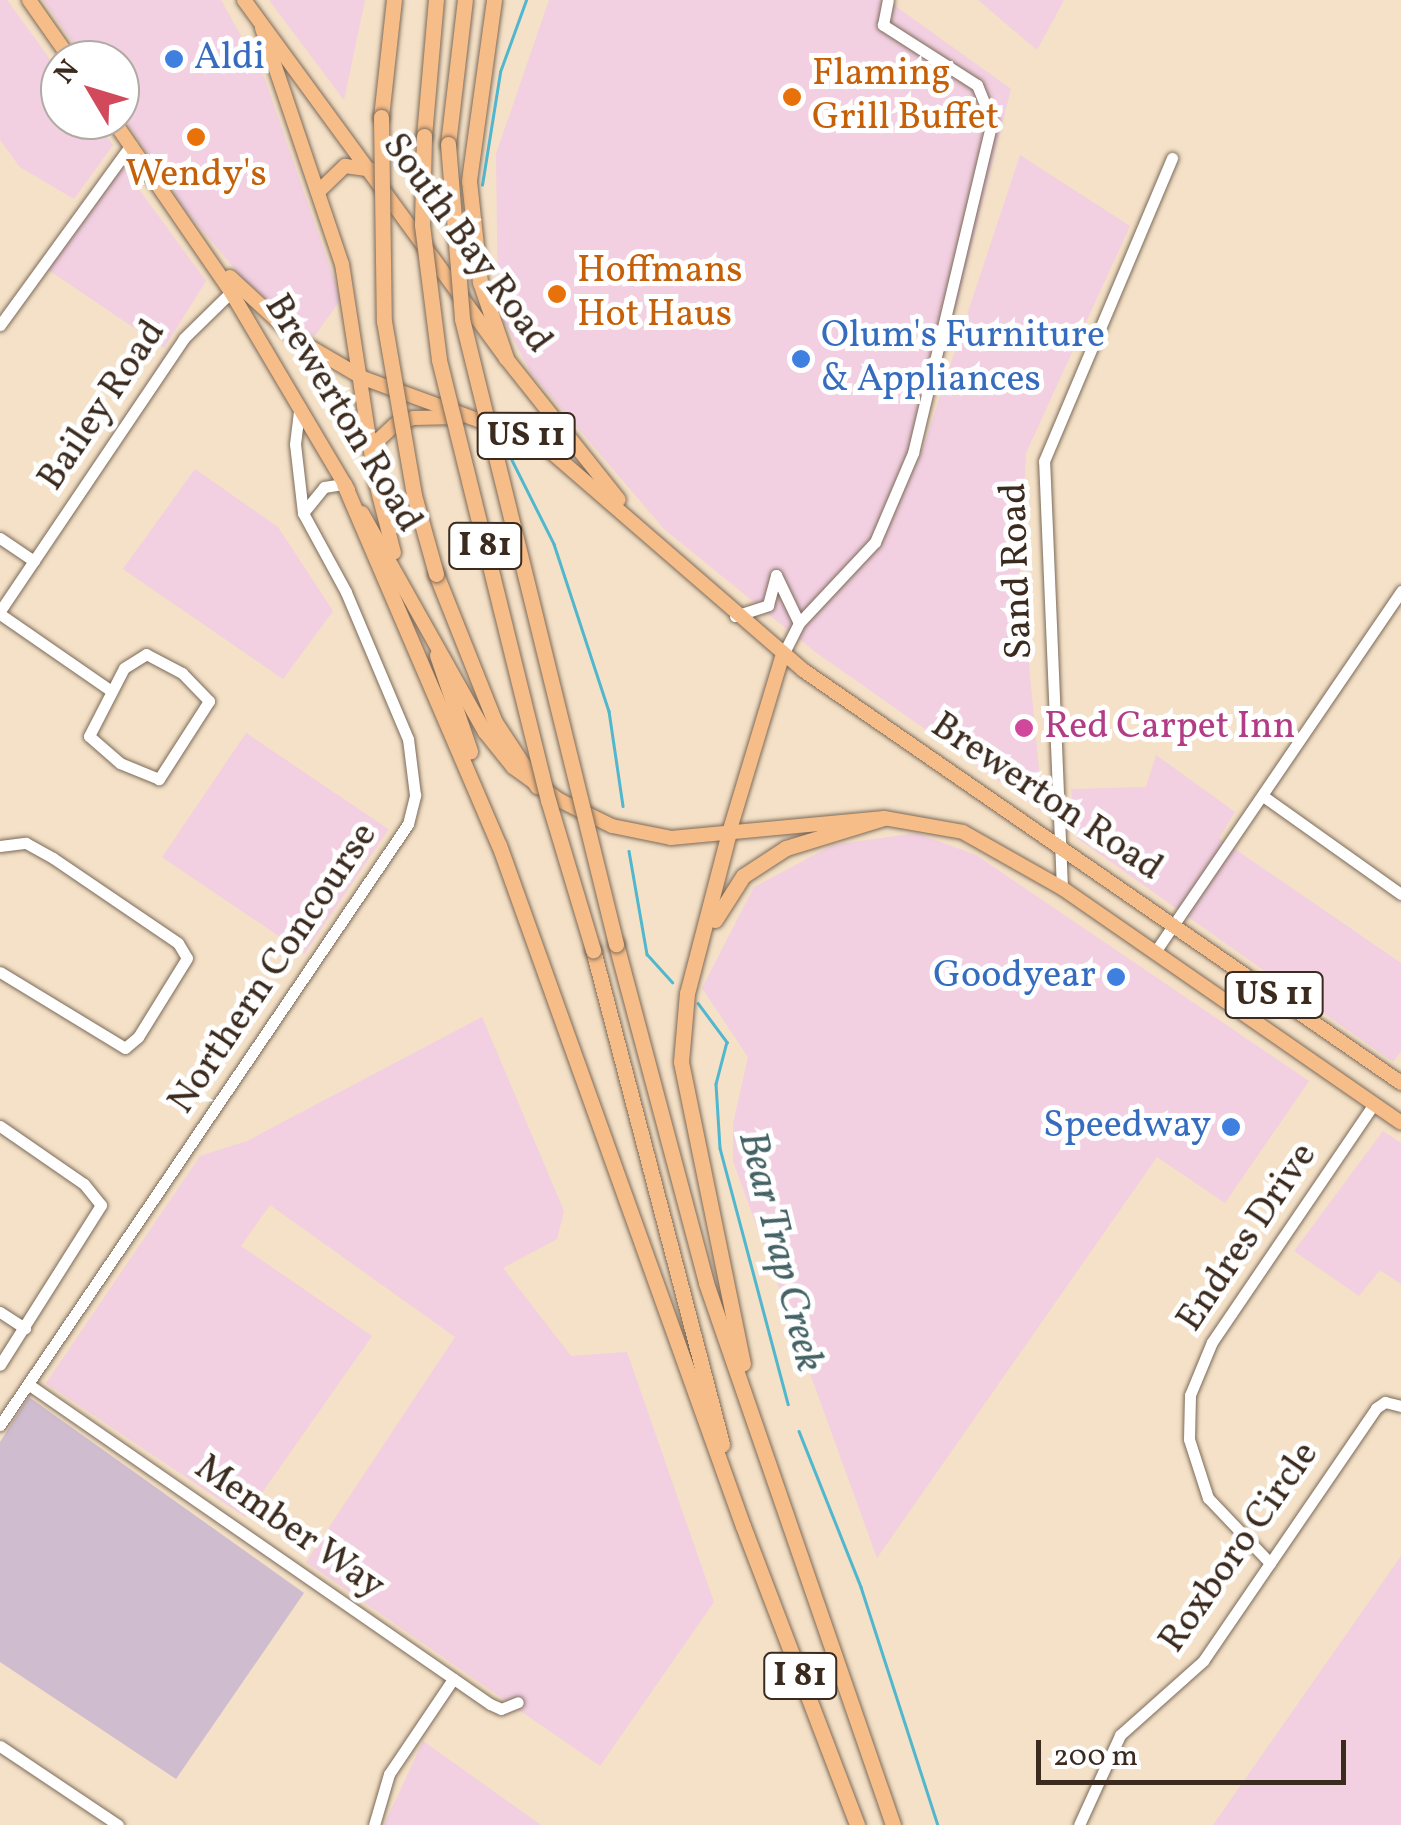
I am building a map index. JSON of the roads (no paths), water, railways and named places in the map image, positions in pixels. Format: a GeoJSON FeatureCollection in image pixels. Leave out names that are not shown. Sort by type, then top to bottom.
{"type":"FeatureCollection","features":[{"type":"Feature","properties":{"kind":"highway"},"geometry":{"type":"LineString","coordinates":[[394,0],[381,117],[384,321],[414,496],[436,574],[496,722],[537,786]]}},
{"type":"Feature","properties":{"kind":"highway","name":"I 81"},"geometry":{"type":"LineString","coordinates":[[436,0],[424,136],[422,225],[439,360],[548,800],[593,950],[743,1526],[857,1825]]}},
{"type":"Feature","properties":{"kind":"highway","name":"I 81"},"geometry":{"type":"LineString","coordinates":[[466,0],[448,144],[462,318],[616,944],[706,1283],[893,1825]]}},
{"type":"Feature","properties":{"kind":"highway"},"geometry":{"type":"LineString","coordinates":[[494,0],[470,181],[480,282],[506,358]]}},
{"type":"Feature","properties":{"kind":"highway"},"geometry":{"type":"LineString","coordinates":[[344,484],[499,845]]}},
{"type":"Feature","properties":{"kind":"highway"},"geometry":{"type":"LineString","coordinates":[[437,656],[499,845],[743,1526]]}},
{"type":"Feature","properties":{"kind":"highway"},"geometry":{"type":"LineString","coordinates":[[696,959],[724,899],[743,876],[786,848],[884,818]]}},
{"type":"Feature","properties":{"kind":"highway"},"geometry":{"type":"LineString","coordinates":[[728,836],[696,959],[681,1062],[762,1446]]}},
{"type":"Feature","properties":{"kind":"main road"},"geometry":{"type":"LineString","coordinates":[[28,0],[57,40]]}},
{"type":"Feature","properties":{"kind":"main road","name":"South Bay Road"},"geometry":{"type":"LineString","coordinates":[[244,0],[373,170],[506,358],[658,546]]}},
{"type":"Feature","properties":{"kind":"main road","name":"South Bay Road"},"geometry":{"type":"LineString","coordinates":[[260,24],[320,190],[342,264],[389,540],[408,586]]}},
{"type":"Feature","properties":{"kind":"main road","name":"Brewerton Road"},"geometry":{"type":"LineString","coordinates":[[127,140],[232,292],[408,586],[437,656],[485,732],[537,786],[624,829],[671,838],[728,836],[884,818],[962,832],[1062,888],[1401,1123]]}},
{"type":"Feature","properties":{"kind":"main road"},"geometry":{"type":"LineString","coordinates":[[320,190],[345,166],[373,170]]}},
{"type":"Feature","properties":{"kind":"main road","name":"Brewerton Road"},"geometry":{"type":"LineString","coordinates":[[182,218],[249,300],[298,340],[364,378],[524,435],[566,460],[783,654],[1401,1083]]}},
{"type":"Feature","properties":{"kind":"main road"},"geometry":{"type":"LineString","coordinates":[[232,292],[249,300]]}},
{"type":"Feature","properties":{"kind":"main road"},"geometry":{"type":"LineString","coordinates":[[371,447],[395,425],[414,418],[470,417]]}},
{"type":"Feature","properties":{"kind":"main road"},"geometry":{"type":"LineString","coordinates":[[728,836],[783,654]]}},
{"type":"Feature","properties":{"kind":"street"},"geometry":{"type":"LineString","coordinates":[[783,654],[799,623],[875,542],[912,453],[992,122],[978,85],[883,26],[888,0]]}},
{"type":"Feature","properties":{"kind":"street"},"geometry":{"type":"LineString","coordinates":[[0,325],[131,145]]}},
{"type":"Feature","properties":{"kind":"street","name":"Sand Road"},"geometry":{"type":"LineString","coordinates":[[1062,888],[1040,497],[1044,460],[1172,158]]}},
{"type":"Feature","properties":{"kind":"street","name":"Bailey Road"},"geometry":{"type":"LineString","coordinates":[[0,613],[184,338],[208,308],[232,292]]}},
{"type":"Feature","properties":{"kind":"street","name":"Northern Concourse"},"geometry":{"type":"LineString","coordinates":[[0,1426],[408,824],[415,795],[408,738],[346,592],[303,513],[294,444],[300,406]]}},
{"type":"Feature","properties":{"kind":"street"},"geometry":{"type":"LineString","coordinates":[[303,513],[324,487],[344,484]]}},
{"type":"Feature","properties":{"kind":"street"},"geometry":{"type":"LineString","coordinates":[[0,538],[34,562]]}},
{"type":"Feature","properties":{"kind":"street"},"geometry":{"type":"LineString","coordinates":[[736,616],[768,605],[776,575],[799,623]]}},
{"type":"Feature","properties":{"kind":"street"},"geometry":{"type":"LineString","coordinates":[[1155,952],[1401,591]]}},
{"type":"Feature","properties":{"kind":"street"},"geometry":{"type":"LineString","coordinates":[[0,613],[111,691]]}},
{"type":"Feature","properties":{"kind":"street"},"geometry":{"type":"LineString","coordinates":[[146,654],[205,690],[206,716],[158,778],[120,763],[89,736],[111,691],[132,659],[146,654]]}},
{"type":"Feature","properties":{"kind":"street"},"geometry":{"type":"LineString","coordinates":[[1262,796],[1401,894]]}},
{"type":"Feature","properties":{"kind":"street"},"geometry":{"type":"LineString","coordinates":[[0,846],[26,843],[53,858],[178,942],[187,958],[138,1037],[124,1048],[0,972]]}},
{"type":"Feature","properties":{"kind":"street","name":"Endres Drive"},"geometry":{"type":"LineString","coordinates":[[1270,1563],[1208,1498],[1189,1438],[1190,1395],[1212,1342],[1374,1104]]}},
{"type":"Feature","properties":{"kind":"street"},"geometry":{"type":"LineString","coordinates":[[0,1126],[100,1200],[95,1223],[0,1365]]}},
{"type":"Feature","properties":{"kind":"street"},"geometry":{"type":"LineString","coordinates":[[0,1312],[24,1328]]}},
{"type":"Feature","properties":{"kind":"street","name":"Member Way"},"geometry":{"type":"LineString","coordinates":[[28,1384],[454,1679],[501,1709],[518,1702]]}},
{"type":"Feature","properties":{"kind":"street","name":"Roxboro Circle"},"geometry":{"type":"LineString","coordinates":[[1079,1825],[1120,1735],[1203,1661],[1385,1402],[1401,1406]]}},
{"type":"Feature","properties":{"kind":"street"},"geometry":{"type":"LineString","coordinates":[[374,1825],[390,1774],[454,1679]]}},
{"type":"Feature","properties":{"kind":"street"},"geometry":{"type":"LineString","coordinates":[[0,1746],[118,1825]]}},
{"type":"Feature","properties":{"kind":"waterway","name":"Bear Trap Creek"},"geometry":{"type":"LineString","coordinates":[[482,185],[500,72],[526,0]]}},
{"type":"Feature","properties":{"kind":"waterway","name":"Bear Trap Creek"},"geometry":{"type":"LineString","coordinates":[[508,452],[554,544],[609,711],[623,806]]}},
{"type":"Feature","properties":{"kind":"waterway","name":"Bear Trap Creek"},"geometry":{"type":"LineString","coordinates":[[629,851],[647,954],[672,982]]}},
{"type":"Feature","properties":{"kind":"waterway","name":"Bear Trap Creek"},"geometry":{"type":"LineString","coordinates":[[698,1003],[727,1042],[716,1084],[720,1148],[788,1404]]}},
{"type":"Feature","properties":{"kind":"waterway","name":"Bear Trap Creek"},"geometry":{"type":"LineString","coordinates":[[799,1431],[861,1587],[938,1825]]}},
{"type":"Feature","properties":{"kind":"place","name":"Aldi"},"geometry":{"type":"Point","coordinates":[174,59]}},
{"type":"Feature","properties":{"kind":"place","name":"Flaming Grill Buffet"},"geometry":{"type":"Point","coordinates":[792,97]}},
{"type":"Feature","properties":{"kind":"place","name":"Wendy's"},"geometry":{"type":"Point","coordinates":[196,137]}},
{"type":"Feature","properties":{"kind":"place","name":"Hoffmans Hot Haus"},"geometry":{"type":"Point","coordinates":[557,294]}},
{"type":"Feature","properties":{"kind":"place","name":"Olum's Furniture & Appliances"},"geometry":{"type":"Point","coordinates":[801,359]}},
{"type":"Feature","properties":{"kind":"place","name":"Red Carpet Inn"},"geometry":{"type":"Point","coordinates":[1024,728]}},
{"type":"Feature","properties":{"kind":"place","name":"Goodyear"},"geometry":{"type":"Point","coordinates":[1116,977]}},
{"type":"Feature","properties":{"kind":"place","name":"Speedway"},"geometry":{"type":"Point","coordinates":[1231,1127]}}]}
